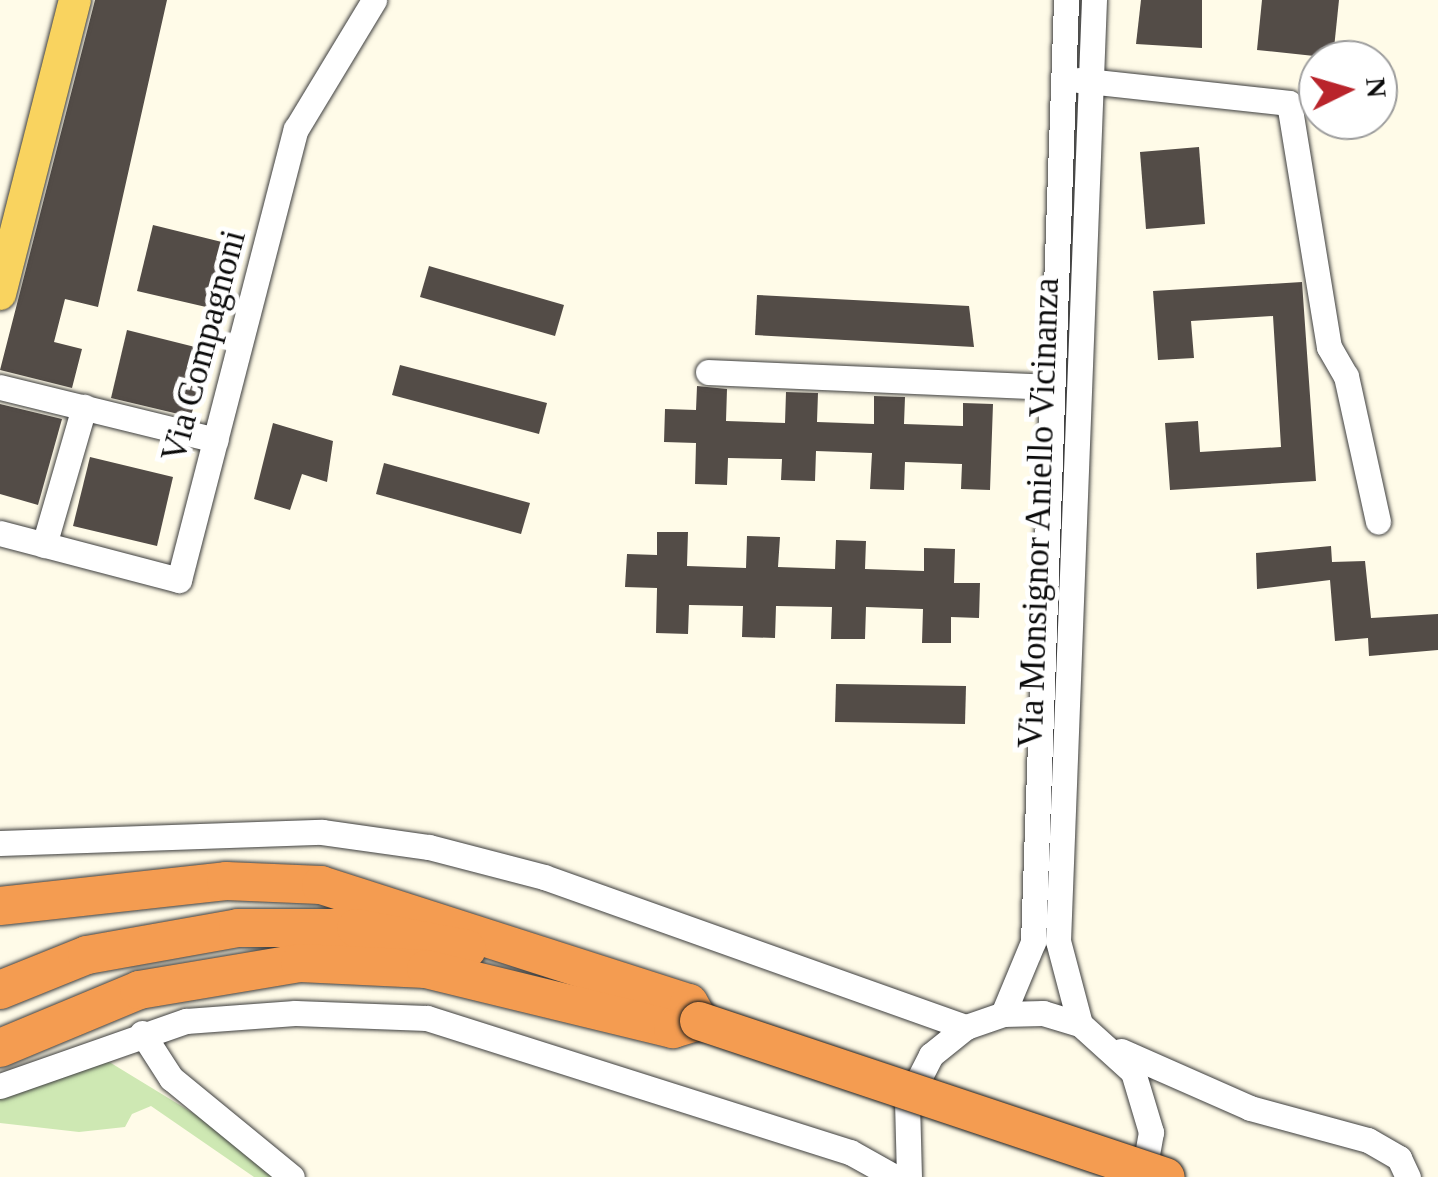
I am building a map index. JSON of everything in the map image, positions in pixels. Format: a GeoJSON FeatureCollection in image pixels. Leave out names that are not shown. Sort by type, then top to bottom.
{"type":"FeatureCollection","features":[{"type":"Feature","properties":{"kind":"highway"},"geometry":{"type":"LineString","coordinates":[[0,906],[226,881],[321,885],[689,1003],[699,1021]]}},
{"type":"Feature","properties":{"kind":"highway"},"geometry":{"type":"LineString","coordinates":[[0,990],[87,955],[191,932],[356,928],[489,954],[1166,1177]]}},
{"type":"Feature","properties":{"kind":"highway"},"geometry":{"type":"LineString","coordinates":[[0,1048],[139,990],[300,963],[426,968],[673,1030],[699,1021]]}},
{"type":"Feature","properties":{"kind":"main road"},"geometry":{"type":"LineString","coordinates":[[0,294],[75,0]]}},
{"type":"Feature","properties":{"kind":"street","name":"Via Compagnoni"},"geometry":{"type":"LineString","coordinates":[[44,545],[178,580],[296,129],[374,0]]}},
{"type":"Feature","properties":{"kind":"street","name":"Via Monsignor Aniello Vicinanza"},"geometry":{"type":"LineString","coordinates":[[1004,1014],[1033,942],[1066,0]]}},
{"type":"Feature","properties":{"kind":"street","name":"Via Monsignor Aniello Vicinanza"},"geometry":{"type":"LineString","coordinates":[[1080,1024],[1058,941],[1094,0]]}},
{"type":"Feature","properties":{"kind":"street"},"geometry":{"type":"LineString","coordinates":[[1063,78],[1289,102],[1330,347],[1346,376],[1378,522]]}},
{"type":"Feature","properties":{"kind":"street"},"geometry":{"type":"LineString","coordinates":[[708,372],[1052,387]]}},
{"type":"Feature","properties":{"kind":"street"},"geometry":{"type":"LineString","coordinates":[[0,387],[216,440]]}},
{"type":"Feature","properties":{"kind":"street"},"geometry":{"type":"LineString","coordinates":[[0,533],[44,545],[84,408]]}},
{"type":"Feature","properties":{"kind":"street"},"geometry":{"type":"LineString","coordinates":[[0,842],[322,832],[429,847],[544,877],[966,1027]]}},
{"type":"Feature","properties":{"kind":"street"},"geometry":{"type":"LineString","coordinates":[[909,1177],[907,1102],[931,1056],[966,1027],[1004,1014],[1043,1013],[1080,1024],[1110,1044],[1250,1108],[1368,1140],[1399,1158],[1408,1177]]}},
{"type":"Feature","properties":{"kind":"street"},"geometry":{"type":"LineString","coordinates":[[0,1086],[134,1034],[224,1015],[427,1018],[850,1152],[895,1177]]}},
{"type":"Feature","properties":{"kind":"street"},"geometry":{"type":"LineString","coordinates":[[134,1034],[171,1078],[292,1177]]}},
{"type":"Feature","properties":{"kind":"street"},"geometry":{"type":"LineString","coordinates":[[1110,1044],[1146,1104],[1143,1177]]}},
{"type":"Feature","properties":{"kind":"green space"},"geometry":{"type":"Polygon","coordinates":[[[106,1060],[206,1121],[273,1177],[254,1177],[151,1106],[132,1114],[125,1127],[79,1132],[0,1123],[0,1099],[106,1060]]]}},
{"type":"Feature","properties":{"kind":"building"},"geometry":{"type":"Polygon","coordinates":[[[95,0],[167,0],[98,307],[65,299],[54,342],[82,349],[72,388],[0,370],[95,0]]]}},
{"type":"Feature","properties":{"kind":"building"},"geometry":{"type":"Polygon","coordinates":[[[1141,0],[1202,0],[1202,48],[1136,44],[1141,0]]]}},
{"type":"Feature","properties":{"kind":"building"},"geometry":{"type":"Polygon","coordinates":[[[1262,0],[1339,0],[1335,40],[1298,40],[1298,54],[1257,50],[1262,0]]]}},
{"type":"Feature","properties":{"kind":"building"},"geometry":{"type":"Polygon","coordinates":[[[1199,147],[1205,224],[1146,229],[1140,152],[1199,147]]]}},
{"type":"Feature","properties":{"kind":"building"},"geometry":{"type":"Polygon","coordinates":[[[153,225],[234,245],[219,310],[137,291],[153,225]]]}},
{"type":"Feature","properties":{"kind":"building"},"geometry":{"type":"Polygon","coordinates":[[[429,266],[564,305],[555,336],[420,297],[429,266]]]}},
{"type":"Feature","properties":{"kind":"building"},"geometry":{"type":"Polygon","coordinates":[[[1302,282],[1316,481],[1170,490],[1165,423],[1198,421],[1200,452],[1281,447],[1273,316],[1191,321],[1194,358],[1158,360],[1153,291],[1302,282]]]}},
{"type":"Feature","properties":{"kind":"building"},"geometry":{"type":"Polygon","coordinates":[[[757,295],[969,306],[974,347],[755,335],[757,295]]]}},
{"type":"Feature","properties":{"kind":"building"},"geometry":{"type":"Polygon","coordinates":[[[127,330],[207,350],[191,417],[111,398],[127,330]]]}},
{"type":"Feature","properties":{"kind":"building"},"geometry":{"type":"Polygon","coordinates":[[[400,365],[547,403],[539,434],[392,395],[400,365]]]}},
{"type":"Feature","properties":{"kind":"building"},"geometry":{"type":"Polygon","coordinates":[[[697,386],[727,389],[726,421],[785,423],[786,392],[818,393],[817,422],[874,424],[874,396],[905,397],[904,424],[963,426],[963,403],[993,404],[990,490],[961,489],[962,464],[905,462],[904,490],[870,489],[872,453],[816,451],[815,481],[781,480],[782,459],[728,458],[727,485],[695,484],[696,443],[664,442],[665,409],[696,410],[697,386]]]}},
{"type":"Feature","properties":{"kind":"building"},"geometry":{"type":"Polygon","coordinates":[[[0,404],[62,419],[38,505],[0,494],[0,404]]]}},
{"type":"Feature","properties":{"kind":"building"},"geometry":{"type":"Polygon","coordinates":[[[273,423],[333,441],[327,482],[302,474],[290,510],[254,499],[273,423]]]}},
{"type":"Feature","properties":{"kind":"building"},"geometry":{"type":"Polygon","coordinates":[[[90,457],[173,477],[157,546],[73,526],[90,457]]]}},
{"type":"Feature","properties":{"kind":"building"},"geometry":{"type":"Polygon","coordinates":[[[384,463],[530,503],[521,534],[376,494],[384,463]]]}},
{"type":"Feature","properties":{"kind":"building"},"geometry":{"type":"Polygon","coordinates":[[[657,532],[688,532],[687,566],[746,568],[747,536],[780,537],[778,567],[835,569],[836,540],[866,541],[865,569],[924,571],[924,548],[955,549],[954,583],[980,583],[979,618],[951,617],[951,643],[922,643],[923,609],[866,607],[865,639],[831,639],[832,607],[776,606],[775,638],[742,637],[743,606],[689,605],[688,634],[656,633],[657,588],[625,587],[627,554],[657,555],[657,532]]]}},
{"type":"Feature","properties":{"kind":"building"},"geometry":{"type":"Polygon","coordinates":[[[1331,546],[1332,562],[1365,561],[1371,618],[1438,614],[1438,650],[1369,656],[1368,638],[1335,641],[1330,580],[1257,589],[1256,553],[1331,546]]]}},
{"type":"Feature","properties":{"kind":"building"},"geometry":{"type":"Polygon","coordinates":[[[836,684],[966,686],[965,724],[835,722],[836,684]]]}}]}
